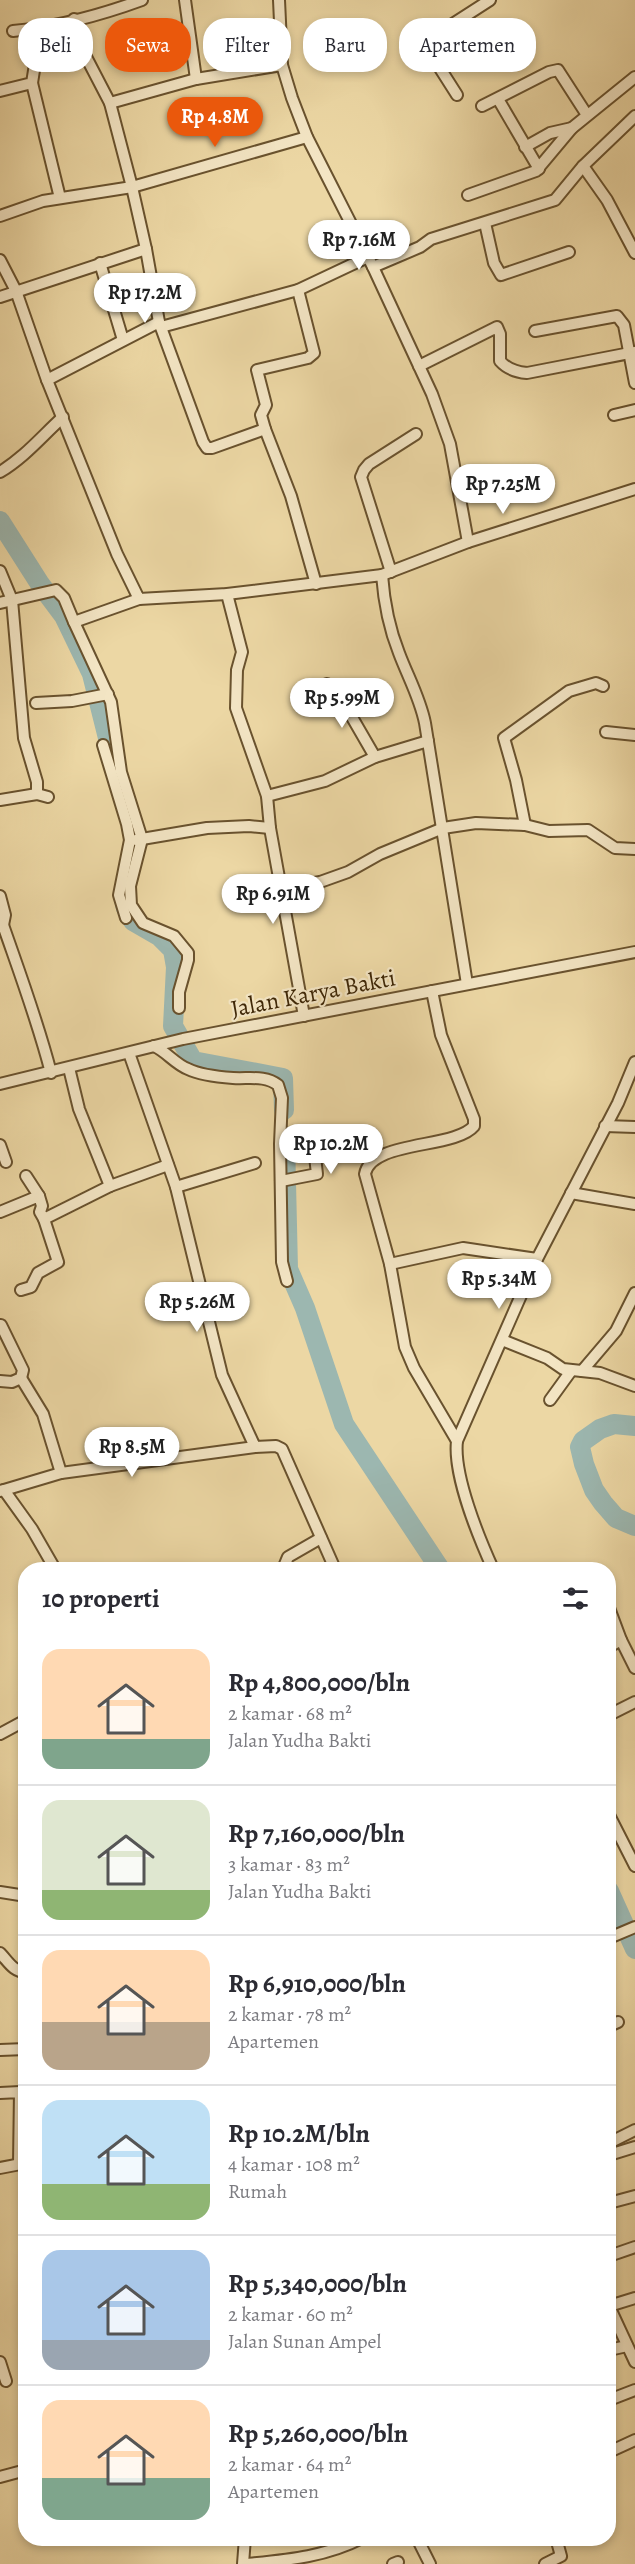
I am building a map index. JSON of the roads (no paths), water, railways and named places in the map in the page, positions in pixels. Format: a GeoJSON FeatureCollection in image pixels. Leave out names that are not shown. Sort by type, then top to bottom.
{"type":"FeatureCollection","features":[{"type":"Feature","properties":{"kind":"street"},"geometry":{"type":"LineString","coordinates":[[78,18],[142,0]]}},
{"type":"Feature","properties":{"kind":"street"},"geometry":{"type":"LineString","coordinates":[[185,0],[196,79]]}},
{"type":"Feature","properties":{"kind":"street"},"geometry":{"type":"LineString","coordinates":[[279,0],[280,18]]}},
{"type":"Feature","properties":{"kind":"street"},"geometry":{"type":"LineString","coordinates":[[457,95],[429,51],[428,43],[431,38],[490,0]]}},
{"type":"Feature","properties":{"kind":"street"},"geometry":{"type":"LineString","coordinates":[[13,31],[18,30]]}},
{"type":"Feature","properties":{"kind":"street"},"geometry":{"type":"LineString","coordinates":[[93,70],[110,103],[146,249],[160,324],[207,448],[222,445],[265,429]]}},
{"type":"Feature","properties":{"kind":"street"},"geometry":{"type":"LineString","coordinates":[[482,106],[549,72],[558,70],[587,115]]}},
{"type":"Feature","properties":{"kind":"street"},"geometry":{"type":"LineString","coordinates":[[33,72],[32,83],[60,198]]}},
{"type":"Feature","properties":{"kind":"street"},"geometry":{"type":"LineString","coordinates":[[110,103],[196,79],[236,72]]}},
{"type":"Feature","properties":{"kind":"street"},"geometry":{"type":"LineString","coordinates":[[285,72],[307,137],[371,262],[419,366],[450,444],[468,542]]}},
{"type":"Feature","properties":{"kind":"street"},"geometry":{"type":"LineString","coordinates":[[468,195],[539,169],[573,128],[635,77]]}},
{"type":"Feature","properties":{"kind":"street"},"geometry":{"type":"LineString","coordinates":[[0,92],[32,83]]}},
{"type":"Feature","properties":{"kind":"street"},"geometry":{"type":"LineString","coordinates":[[498,99],[539,169]]}},
{"type":"Feature","properties":{"kind":"street"},"geometry":{"type":"LineString","coordinates":[[47,380],[123,340],[160,324],[298,290],[371,262],[420,247],[431,239],[555,200],[583,166],[635,116]]}},
{"type":"Feature","properties":{"kind":"street"},"geometry":{"type":"LineString","coordinates":[[525,147],[550,133],[573,128]]}},
{"type":"Feature","properties":{"kind":"street"},"geometry":{"type":"LineString","coordinates":[[0,216],[33,204],[60,198],[132,188],[307,137]]}},
{"type":"Feature","properties":{"kind":"street"},"geometry":{"type":"LineString","coordinates":[[583,166],[607,200],[635,253]]}},
{"type":"Feature","properties":{"kind":"street"},"geometry":{"type":"LineString","coordinates":[[485,223],[494,263],[501,275],[569,252]]}},
{"type":"Feature","properties":{"kind":"street"},"geometry":{"type":"LineString","coordinates":[[0,297],[146,249]]}},
{"type":"Feature","properties":{"kind":"street"},"geometry":{"type":"LineString","coordinates":[[0,260],[16,291],[47,380],[117,554],[139,599]]}},
{"type":"Feature","properties":{"kind":"street"},"geometry":{"type":"LineString","coordinates":[[100,263],[123,340]]}},
{"type":"Feature","properties":{"kind":"street"},"geometry":{"type":"LineString","coordinates":[[298,290],[314,353],[308,358],[257,370],[266,405],[261,415],[291,495],[316,584]]}},
{"type":"Feature","properties":{"kind":"street"},"geometry":{"type":"LineString","coordinates":[[536,331],[617,316],[624,325],[635,383]]}},
{"type":"Feature","properties":{"kind":"street"},"geometry":{"type":"LineString","coordinates":[[419,366],[496,327],[500,334],[500,361],[504,366],[518,372],[527,373],[631,353]]}},
{"type":"Feature","properties":{"kind":"street"},"geometry":{"type":"LineString","coordinates":[[614,415],[635,410]]}},
{"type":"Feature","properties":{"kind":"street"},"geometry":{"type":"LineString","coordinates":[[0,472],[24,457],[39,438],[63,417]]}},
{"type":"Feature","properties":{"kind":"street"},"geometry":{"type":"LineString","coordinates":[[416,434],[369,464],[361,477],[386,573],[389,624],[398,652],[418,696],[428,741],[467,984]]}},
{"type":"Feature","properties":{"kind":"street"},"geometry":{"type":"LineString","coordinates":[[74,622],[139,599],[227,594],[386,573],[468,542],[635,489]]}},
{"type":"Feature","properties":{"kind":"street"},"geometry":{"type":"LineString","coordinates":[[0,571],[12,600],[24,738],[43,795],[0,800]]}},
{"type":"Feature","properties":{"kind":"street"},"geometry":{"type":"LineString","coordinates":[[0,603],[57,590],[63,598],[106,694],[114,717],[121,772],[136,840],[124,894],[126,918]]}},
{"type":"Feature","properties":{"kind":"street"},"geometry":{"type":"LineString","coordinates":[[227,594],[242,652],[237,670],[236,708],[267,796],[270,828],[304,1016]]}},
{"type":"Feature","properties":{"kind":"street"},"geometry":{"type":"LineString","coordinates":[[327,684],[338,693],[375,757]]}},
{"type":"Feature","properties":{"kind":"street"},"geometry":{"type":"LineString","coordinates":[[525,825],[516,780],[504,745],[504,738],[569,691],[589,684],[603,686]]}},
{"type":"Feature","properties":{"kind":"street"},"geometry":{"type":"LineString","coordinates":[[36,703],[85,699],[106,694]]}},
{"type":"Feature","properties":{"kind":"street"},"geometry":{"type":"LineString","coordinates":[[606,732],[635,735]]}},
{"type":"Feature","properties":{"kind":"street"},"geometry":{"type":"LineString","coordinates":[[267,796],[325,781],[375,757],[428,741]]}},
{"type":"Feature","properties":{"kind":"street"},"geometry":{"type":"LineString","coordinates":[[103,745],[128,824],[136,840]]}},
{"type":"Feature","properties":{"kind":"street"},"geometry":{"type":"LineString","coordinates":[[282,889],[320,882],[348,872],[380,854],[442,828],[494,822],[525,825],[549,831],[588,830],[615,848],[635,849]]}},
{"type":"Feature","properties":{"kind":"street"},"geometry":{"type":"LineString","coordinates":[[136,840],[207,828],[249,826],[270,828]]}},
{"type":"Feature","properties":{"kind":"street"},"geometry":{"type":"LineString","coordinates":[[124,894],[143,924],[174,936],[188,953],[179,992],[179,1008]]}},
{"type":"Feature","properties":{"kind":"street"},"geometry":{"type":"LineString","coordinates":[[0,896],[5,915],[1,926],[42,1037],[51,1073]]}},
{"type":"Feature","properties":{"kind":"street","name":"Jalan Karya Bakti"},"geometry":{"type":"LineString","coordinates":[[0,1084],[183,1039],[635,952]]}},
{"type":"Feature","properties":{"kind":"street"},"geometry":{"type":"LineString","coordinates":[[432,991],[437,1021],[474,1119],[474,1126],[462,1134],[399,1150],[371,1161],[366,1167],[366,1180],[390,1264],[405,1347],[414,1368],[457,1441]]}},
{"type":"Feature","properties":{"kind":"street"},"geometry":{"type":"LineString","coordinates":[[153,1046],[166,1052],[188,1070],[233,1078],[266,1079],[278,1085],[282,1098],[282,1262],[287,1281]]}},
{"type":"Feature","properties":{"kind":"street"},"geometry":{"type":"LineString","coordinates":[[129,1053],[176,1187],[222,1375],[255,1448]]}},
{"type":"Feature","properties":{"kind":"street"},"geometry":{"type":"LineString","coordinates":[[490,1562],[474,1526],[457,1460],[457,1441],[537,1259],[635,1062]]}},
{"type":"Feature","properties":{"kind":"street"},"geometry":{"type":"LineString","coordinates":[[69,1068],[79,1109],[110,1186]]}},
{"type":"Feature","properties":{"kind":"street"},"geometry":{"type":"LineString","coordinates":[[605,1126],[635,1127]]}},
{"type":"Feature","properties":{"kind":"street"},"geometry":{"type":"LineString","coordinates":[[365,1135],[371,1161]]}},
{"type":"Feature","properties":{"kind":"street"},"geometry":{"type":"LineString","coordinates":[[282,1181],[317,1174],[313,1139]]}},
{"type":"Feature","properties":{"kind":"street"},"geometry":{"type":"LineString","coordinates":[[0,1145],[6,1162]]}},
{"type":"Feature","properties":{"kind":"street"},"geometry":{"type":"LineString","coordinates":[[176,1187],[255,1163]]}},
{"type":"Feature","properties":{"kind":"street"},"geometry":{"type":"LineString","coordinates":[[44,1219],[110,1186],[168,1165]]}},
{"type":"Feature","properties":{"kind":"street"},"geometry":{"type":"LineString","coordinates":[[21,1290],[31,1287],[38,1273],[58,1262],[40,1212],[42,1206],[39,1196],[26,1176]]}},
{"type":"Feature","properties":{"kind":"street"},"geometry":{"type":"LineString","coordinates":[[571,1193],[635,1204]]}},
{"type":"Feature","properties":{"kind":"street"},"geometry":{"type":"LineString","coordinates":[[0,1212],[39,1196]]}},
{"type":"Feature","properties":{"kind":"street"},"geometry":{"type":"LineString","coordinates":[[390,1264],[463,1248],[537,1259]]}},
{"type":"Feature","properties":{"kind":"street"},"geometry":{"type":"LineString","coordinates":[[550,1400],[616,1331],[635,1293]]}},
{"type":"Feature","properties":{"kind":"street"},"geometry":{"type":"LineString","coordinates":[[1,1325],[23,1370],[21,1378],[44,1414],[61,1473]]}},
{"type":"Feature","properties":{"kind":"street"},"geometry":{"type":"LineString","coordinates":[[502,1340],[547,1358],[563,1369],[614,1377],[635,1386]]}},
{"type":"Feature","properties":{"kind":"street"},"geometry":{"type":"LineString","coordinates":[[0,1381],[12,1382],[21,1378]]}},
{"type":"Feature","properties":{"kind":"street"},"geometry":{"type":"LineString","coordinates":[[51,1562],[32,1529],[2,1490],[61,1473],[276,1446],[282,1449],[332,1562]]}},
{"type":"Feature","properties":{"kind":"street"},"geometry":{"type":"LineString","coordinates":[[286,1562],[288,1557],[321,1538]]}},
{"type":"Feature","properties":{"kind":"street"},"geometry":{"type":"LineString","coordinates":[[616,1627],[635,1668]]}},
{"type":"Feature","properties":{"kind":"street"},"geometry":{"type":"LineString","coordinates":[[616,1643],[621,1640]]}},
{"type":"Feature","properties":{"kind":"street"},"geometry":{"type":"LineString","coordinates":[[616,1712],[635,1702]]}},
{"type":"Feature","properties":{"kind":"street"},"geometry":{"type":"LineString","coordinates":[[0,1734],[18,1724]]}},
{"type":"Feature","properties":{"kind":"street"},"geometry":{"type":"LineString","coordinates":[[616,1829],[635,1866]]}},
{"type":"Feature","properties":{"kind":"street"},"geometry":{"type":"LineString","coordinates":[[0,1892],[18,1895]]}},
{"type":"Feature","properties":{"kind":"street"},"geometry":{"type":"LineString","coordinates":[[616,1934],[635,1927]]}},
{"type":"Feature","properties":{"kind":"street"},"geometry":{"type":"LineString","coordinates":[[0,1953],[18,1971]]}},
{"type":"Feature","properties":{"kind":"street"},"geometry":{"type":"LineString","coordinates":[[0,2050],[18,2049]]}},
{"type":"Feature","properties":{"kind":"street"},"geometry":{"type":"LineString","coordinates":[[0,2093],[18,2091]]}},
{"type":"Feature","properties":{"kind":"street"},"geometry":{"type":"LineString","coordinates":[[616,2140],[635,2130]]}},
{"type":"Feature","properties":{"kind":"street"},"geometry":{"type":"LineString","coordinates":[[616,2153],[635,2147]]}},
{"type":"Feature","properties":{"kind":"street"},"geometry":{"type":"LineString","coordinates":[[0,2168],[18,2165]]}},
{"type":"Feature","properties":{"kind":"street"},"geometry":{"type":"LineString","coordinates":[[616,2201],[635,2196]]}},
{"type":"Feature","properties":{"kind":"street"},"geometry":{"type":"LineString","coordinates":[[616,2254],[635,2247]]}},
{"type":"Feature","properties":{"kind":"street"},"geometry":{"type":"LineString","coordinates":[[616,2304],[635,2298]]}},
{"type":"Feature","properties":{"kind":"street"},"geometry":{"type":"LineString","coordinates":[[616,2322],[635,2362]]}},
{"type":"Feature","properties":{"kind":"street"},"geometry":{"type":"LineString","coordinates":[[616,2348],[627,2346]]}},
{"type":"Feature","properties":{"kind":"street"},"geometry":{"type":"LineString","coordinates":[[0,2362],[6,2381]]}},
{"type":"Feature","properties":{"kind":"street"},"geometry":{"type":"LineString","coordinates":[[616,2397],[635,2390]]}},
{"type":"Feature","properties":{"kind":"street"},"geometry":{"type":"LineString","coordinates":[[616,2449],[635,2440]]}},
{"type":"Feature","properties":{"kind":"street"},"geometry":{"type":"LineString","coordinates":[[0,2477],[18,2472]]}},
{"type":"Feature","properties":{"kind":"street"},"geometry":{"type":"LineString","coordinates":[[245,2546],[245,2564],[293,2560],[323,2554],[342,2546]]}},
{"type":"Feature","properties":{"kind":"street"},"geometry":{"type":"LineString","coordinates":[[421,2546],[430,2564]]}},
{"type":"Feature","properties":{"kind":"street"},"geometry":{"type":"LineString","coordinates":[[545,2564],[561,2556],[558,2546]]}},
{"type":"Feature","properties":{"kind":"waterway"},"geometry":{"type":"LineString","coordinates":[[0,521],[40,584],[64,616],[92,674],[119,782]]}},
{"type":"Feature","properties":{"kind":"waterway"},"geometry":{"type":"LineString","coordinates":[[123,895],[126,908],[133,921],[159,936],[173,950],[176,967],[173,1026],[193,1061],[283,1078],[284,1110]]}},
{"type":"Feature","properties":{"kind":"waterway"},"geometry":{"type":"LineString","coordinates":[[285,1139],[288,1269],[305,1308],[344,1424],[435,1562]]}},
{"type":"Feature","properties":{"kind":"waterway"},"geometry":{"type":"LineString","coordinates":[[635,1426],[614,1424],[600,1429],[583,1441],[580,1447],[594,1490],[603,1503],[616,1518],[635,1526]]}},
{"type":"Feature","properties":{"kind":"waterway"},"geometry":{"type":"LineString","coordinates":[[616,1907],[635,1949]]}}]}
